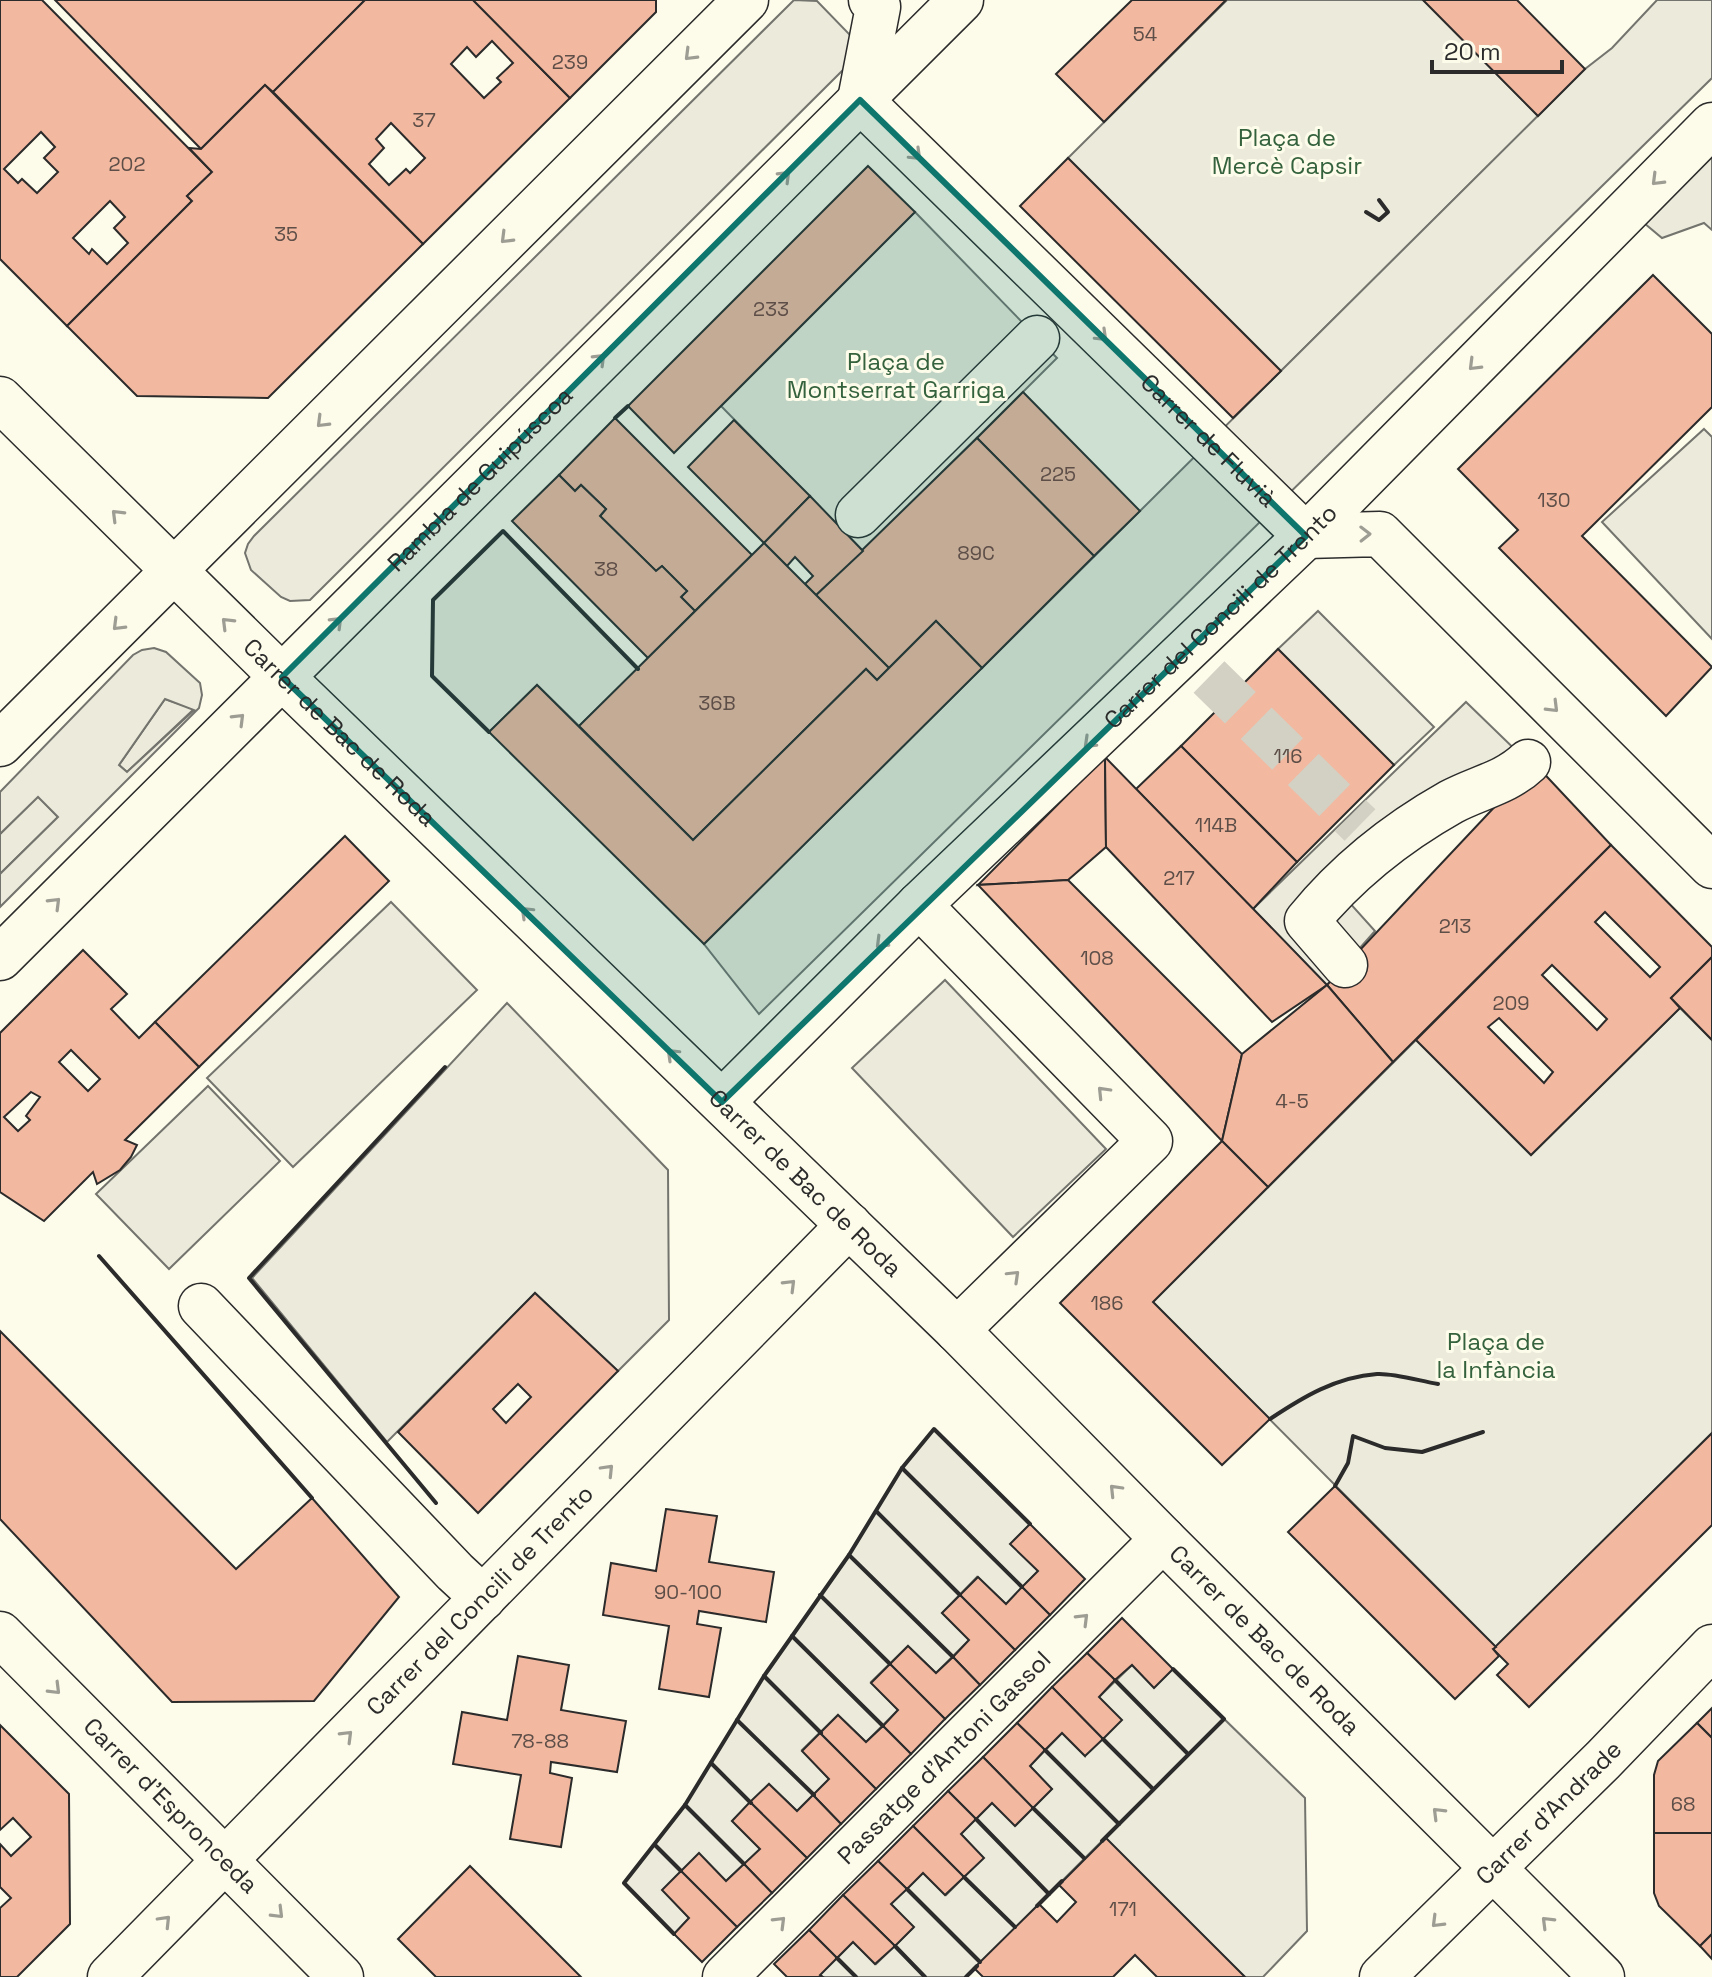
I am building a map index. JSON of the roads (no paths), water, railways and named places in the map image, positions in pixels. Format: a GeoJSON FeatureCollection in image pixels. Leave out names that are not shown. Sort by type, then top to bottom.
{"type":"FeatureCollection","features":[{"type":"Feature","properties":{"kind":"street"},"geometry":{"type":"LineString","coordinates":[[0,744],[746,0]]}},
{"type":"Feature","properties":{"kind":"street"},"geometry":{"type":"LineString","coordinates":[[860,100],[878,7],[871,0]]}},
{"type":"Feature","properties":{"kind":"street","name":"Rambla de Guipúscoa"},"geometry":{"type":"LineString","coordinates":[[0,958],[961,0]]}},
{"type":"Feature","properties":{"kind":"street","name":"Carrer de Fluvià"},"geometry":{"type":"LineString","coordinates":[[860,100],[1306,536]]}},
{"type":"Feature","properties":{"kind":"street","name":"Carrer del Concili de Trento"},"geometry":{"type":"LineString","coordinates":[[722,1102],[919,905],[1306,536],[1712,125]]}},
{"type":"Feature","properties":{"kind":"street"},"geometry":{"type":"LineString","coordinates":[[858,515],[1037,338]]}},
{"type":"Feature","properties":{"kind":"street","name":"Carrer de Bac de Roda"},"geometry":{"type":"LineString","coordinates":[[0,399],[282,677],[957,1330],[1602,1977]]}},
{"type":"Feature","properties":{"kind":"street"},"geometry":{"type":"LineString","coordinates":[[1306,536],[1380,534],[1706,849]]}},
{"type":"Feature","properties":{"kind":"street"},"geometry":{"type":"LineString","coordinates":[[1345,965],[1298,906],[1331,892],[1394,837],[1453,801],[1515,775],[1534,754],[1360,825],[1351,835]]}},
{"type":"Feature","properties":{"kind":"street"},"geometry":{"type":"LineString","coordinates":[[919,905],[1150,1141],[957,1330]]}},
{"type":"Feature","properties":{"kind":"street","name":"Carrer del Concili de Trento"},"geometry":{"type":"LineString","coordinates":[[110,1977],[849,1225]]}},
{"type":"Feature","properties":{"kind":"street"},"geometry":{"type":"LineString","coordinates":[[201,1306],[483,1598]]}},
{"type":"Feature","properties":{"kind":"street","name":"Passatge d'Antoni Gassol"},"geometry":{"type":"LineString","coordinates":[[725,1977],[1163,1539]]}},
{"type":"Feature","properties":{"kind":"street","name":"Carrer d'Espronceda"},"geometry":{"type":"LineString","coordinates":[[0,1634],[341,1977]]}},
{"type":"Feature","properties":{"kind":"street","name":"Carrer d'Andrade"},"geometry":{"type":"LineString","coordinates":[[1382,1977],[1603,1760],[1712,1647]]}},
{"type":"Feature","properties":{"kind":"tunnel"},"geometry":{"type":"LineString","coordinates":[[1209,677],[1360,825]]}},
{"type":"Feature","properties":{"kind":"park label","name":"Plaça de Mercè Capsir"},"geometry":{"type":"Point","coordinates":[1287,152]}},
{"type":"Feature","properties":{"kind":"park label","name":"Plaça de Montserrat Garriga"},"geometry":{"type":"Point","coordinates":[896,376]}},
{"type":"Feature","properties":{"kind":"park label","name":"Plaça de la Infància"},"geometry":{"type":"Point","coordinates":[1496,1356]}}]}
